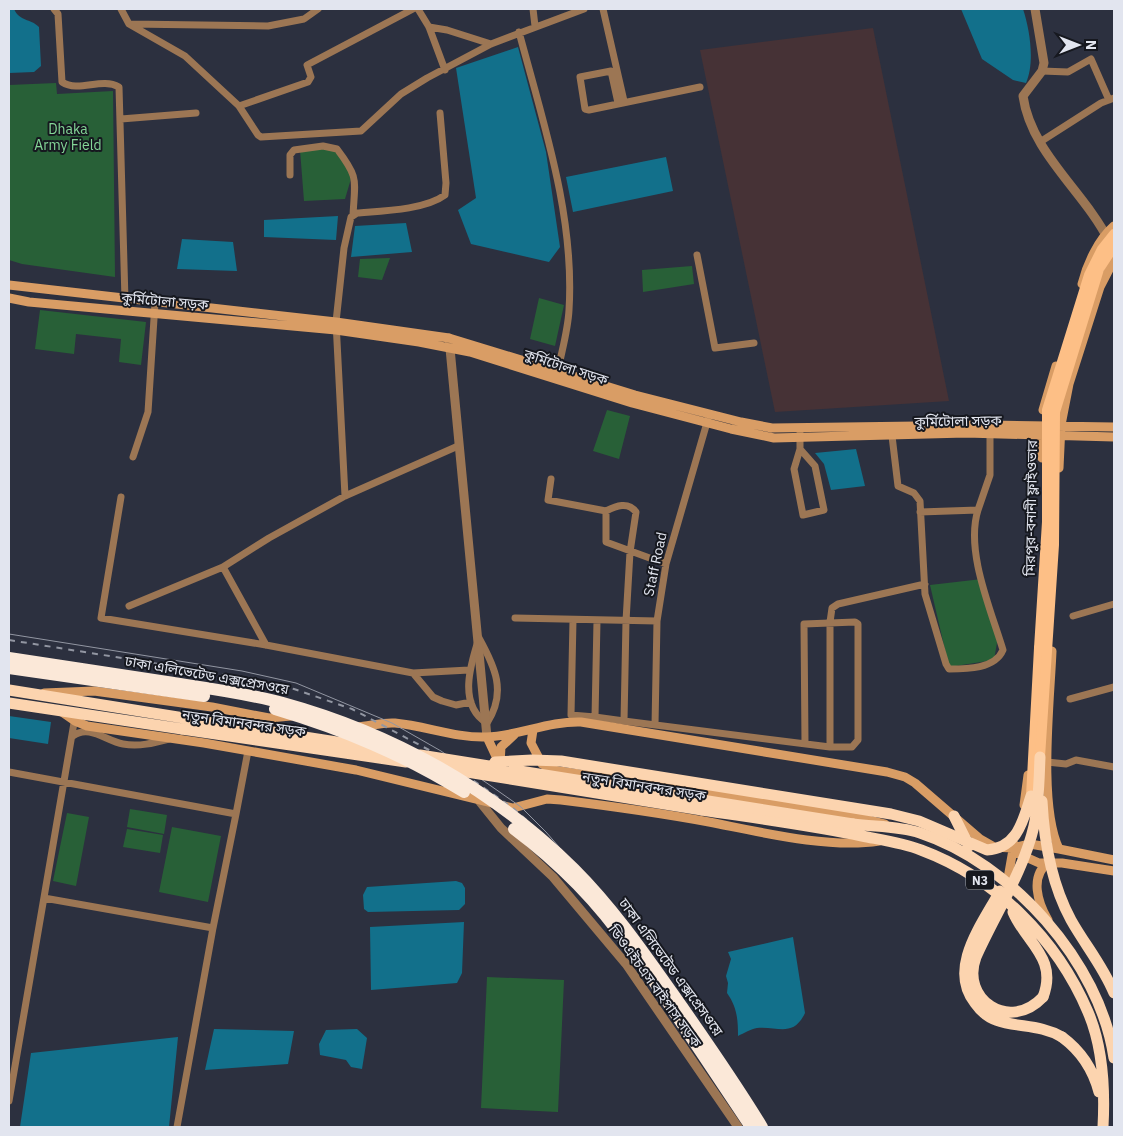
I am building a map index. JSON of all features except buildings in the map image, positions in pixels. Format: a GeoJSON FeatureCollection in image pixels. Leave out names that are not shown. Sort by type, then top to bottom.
{"type":"FeatureCollection","features":[{"type":"Feature","properties":{"kind":"highway","name":"ঢাকা এলিভেটেড এক্সপ্রেসওয়ে"},"geometry":{"type":"LineString","coordinates":[[9,658],[207,688],[280,702],[363,729],[410,750],[455,776],[538,836],[575,870],[613,911],[735,1082],[762,1127]]}},
{"type":"Feature","properties":{"kind":"highway","name":"ঢাকা এলিভেটেড এক্সপ্রেসওয়ে"},"geometry":{"type":"LineString","coordinates":[[9,668],[225,699],[276,710],[340,730],[383,747],[442,779],[478,802],[534,844],[600,910],[647,972],[751,1127]]}},
{"type":"Feature","properties":{"kind":"highway","name":"নতুন বিমানবন্দর সড়ক"},"geometry":{"type":"LineString","coordinates":[[9,690],[183,724],[842,832],[885,840],[921,850],[952,864],[990,888],[1037,930],[1054,952],[1088,1012],[1101,1067],[1104,1111],[1103,1127]]}},
{"type":"Feature","properties":{"kind":"highway","name":"নতুন বিমানবন্দর সড়ক"},"geometry":{"type":"LineString","coordinates":[[9,703],[58,709],[76,716],[183,724],[478,764],[853,824],[890,826],[932,837],[980,862],[1007,884],[1053,928],[1092,986],[1104,1013],[1114,1058]]}},
{"type":"Feature","properties":{"kind":"highway"},"geometry":{"type":"LineString","coordinates":[[1044,759],[1043,812],[1054,874],[1071,920],[1097,959],[1114,993]]}},
{"type":"Feature","properties":{"kind":"highway"},"geometry":{"type":"LineString","coordinates":[[1011,906],[1046,967],[1047,981],[1043,997],[1030,1009],[1014,1013],[1004,1012],[990,1006],[981,997],[973,973],[976,957],[1020,868],[1030,840],[1044,759]]}},
{"type":"Feature","properties":{"kind":"highway"},"geometry":{"type":"LineString","coordinates":[[478,764],[532,760],[561,761],[891,814],[919,821],[987,850],[997,849],[1016,836],[1031,796]]}},
{"type":"Feature","properties":{"kind":"highway"},"geometry":{"type":"LineString","coordinates":[[1031,796],[1028,825],[1020,850],[968,953],[964,976],[973,1001],[989,1017],[1004,1022],[1042,1028],[1062,1037],[1080,1053],[1090,1068],[1104,1111]]}},
{"type":"Feature","properties":{"kind":"highway"},"geometry":{"type":"LineString","coordinates":[[954,816],[962,834],[980,862]]}},
{"type":"Feature","properties":{"kind":"main road"},"geometry":{"type":"LineString","coordinates":[[1007,884],[1012,848],[1025,799],[1030,750],[1043,522],[1041,429],[1046,397],[1085,270],[1114,226]]}},
{"type":"Feature","properties":{"kind":"main road","name":"মিরপুর-বনানী ফ্লাইওভার"},"geometry":{"type":"LineString","coordinates":[[1031,796],[1047,522],[1047,410],[1089,275],[1110,234]]}},
{"type":"Feature","properties":{"kind":"main road","name":"মিরপুর-বনানী ফ্লাইওভার"},"geometry":{"type":"LineString","coordinates":[[1044,759],[1054,545],[1055,412],[1099,269],[1114,246]]}},
{"type":"Feature","properties":{"kind":"main road"},"geometry":{"type":"LineString","coordinates":[[1059,849],[1050,819],[1044,759],[1061,430],[1069,384],[1100,287],[1114,260]]}},
{"type":"Feature","properties":{"kind":"main road","name":"কুর্মিটোলা সড়ক"},"geometry":{"type":"LineString","coordinates":[[9,286],[449,338],[558,370],[708,418]]}},
{"type":"Feature","properties":{"kind":"main road","name":"কুর্মিটোলা সড়ক"},"geometry":{"type":"LineString","coordinates":[[9,298],[29,302],[154,314],[336,326],[450,348],[506,363],[632,403],[708,418],[800,432],[892,436],[990,429]]}},
{"type":"Feature","properties":{"kind":"main road","name":"কুর্মিটোলা সড়ক"},"geometry":{"type":"LineString","coordinates":[[1061,430],[1114,427]]}},
{"type":"Feature","properties":{"kind":"main road","name":"কুর্মিটোলা সড়ক"},"geometry":{"type":"LineString","coordinates":[[800,432],[1041,429],[1114,437]]}},
{"type":"Feature","properties":{"kind":"main road"},"geometry":{"type":"LineString","coordinates":[[34,694],[76,690],[94,691],[212,707],[275,719],[298,716],[336,726],[392,723],[466,736],[514,735],[552,724],[581,722],[887,772],[915,783],[986,843],[994,847],[1012,848],[1030,844],[1114,860]]}},
{"type":"Feature","properties":{"kind":"main road"},"geometry":{"type":"LineString","coordinates":[[76,716],[87,726],[172,738],[356,770],[452,792],[480,802],[513,808],[547,799],[581,802],[844,843],[885,840]]}},
{"type":"Feature","properties":{"kind":"main road"},"geometry":{"type":"LineString","coordinates":[[270,755],[275,719]]}},
{"type":"Feature","properties":{"kind":"main road"},"geometry":{"type":"LineString","coordinates":[[325,766],[337,758],[339,746],[336,726]]}},
{"type":"Feature","properties":{"kind":"main road"},"geometry":{"type":"LineString","coordinates":[[356,770],[350,760],[350,750],[353,734],[363,726]]}},
{"type":"Feature","properties":{"kind":"main road"},"geometry":{"type":"LineString","coordinates":[[533,730],[531,743],[546,768],[547,799]]}},
{"type":"Feature","properties":{"kind":"main road"},"geometry":{"type":"LineString","coordinates":[[500,765],[501,747],[514,735]]}},
{"type":"Feature","properties":{"kind":"main road"},"geometry":{"type":"LineString","coordinates":[[487,737],[500,765],[513,782],[548,789]]}},
{"type":"Feature","properties":{"kind":"main road"},"geometry":{"type":"LineString","coordinates":[[546,768],[842,813],[890,826]]}},
{"type":"Feature","properties":{"kind":"main road"},"geometry":{"type":"LineString","coordinates":[[581,802],[590,795],[591,780],[585,774]]}},
{"type":"Feature","properties":{"kind":"main road"},"geometry":{"type":"LineString","coordinates":[[606,807],[601,792],[602,784],[608,778]]}},
{"type":"Feature","properties":{"kind":"main road"},"geometry":{"type":"LineString","coordinates":[[1012,848],[1034,862],[1049,862],[1114,871]]}},
{"type":"Feature","properties":{"kind":"main road"},"geometry":{"type":"LineString","coordinates":[[1049,862],[1039,872],[1037,882],[1042,907],[1053,928]]}},
{"type":"Feature","properties":{"kind":"street"},"geometry":{"type":"LineString","coordinates":[[54,9],[58,14],[62,82],[69,86],[110,82],[119,87],[125,300]]}},
{"type":"Feature","properties":{"kind":"street"},"geometry":{"type":"LineString","coordinates":[[121,9],[129,24],[184,56],[239,106],[258,136],[261,137],[361,130],[401,94],[491,44],[584,9]]}},
{"type":"Feature","properties":{"kind":"street"},"geometry":{"type":"LineString","coordinates":[[129,24],[268,26],[304,19],[318,9]]}},
{"type":"Feature","properties":{"kind":"street"},"geometry":{"type":"LineString","coordinates":[[239,106],[308,82],[311,77],[307,65],[413,9]]}},
{"type":"Feature","properties":{"kind":"street"},"geometry":{"type":"LineString","coordinates":[[418,9],[429,27],[444,70]]}},
{"type":"Feature","properties":{"kind":"street"},"geometry":{"type":"LineString","coordinates":[[533,9],[535,26]]}},
{"type":"Feature","properties":{"kind":"street"},"geometry":{"type":"LineString","coordinates":[[603,9],[621,102]]}},
{"type":"Feature","properties":{"kind":"street"},"geometry":{"type":"LineString","coordinates":[[1036,9],[1044,53],[1042,71],[1023,96],[1028,118],[1040,142],[1110,234],[1114,251]]}},
{"type":"Feature","properties":{"kind":"street"},"geometry":{"type":"LineString","coordinates":[[429,27],[446,30],[491,44]]}},
{"type":"Feature","properties":{"kind":"street"},"geometry":{"type":"LineString","coordinates":[[519,32],[548,141],[561,206],[568,259],[569,312],[558,370]]}},
{"type":"Feature","properties":{"kind":"street"},"geometry":{"type":"LineString","coordinates":[[1040,142],[1111,99],[1092,59],[1068,72],[1042,71]]}},
{"type":"Feature","properties":{"kind":"street"},"geometry":{"type":"LineString","coordinates":[[621,102],[611,71],[580,77],[585,108],[621,102],[700,87]]}},
{"type":"Feature","properties":{"kind":"street"},"geometry":{"type":"LineString","coordinates":[[120,119],[196,113]]}},
{"type":"Feature","properties":{"kind":"street"},"geometry":{"type":"LineString","coordinates":[[353,215],[402,208],[445,195],[446,183],[440,113]]}},
{"type":"Feature","properties":{"kind":"street"},"geometry":{"type":"LineString","coordinates":[[290,175],[290,155],[294,150],[323,146],[337,149],[353,170],[353,215],[344,248],[336,326],[346,496]]}},
{"type":"Feature","properties":{"kind":"street"},"geometry":{"type":"LineString","coordinates":[[697,255],[715,348],[754,343]]}},
{"type":"Feature","properties":{"kind":"street"},"geometry":{"type":"LineString","coordinates":[[133,457],[148,412],[155,303]]}},
{"type":"Feature","properties":{"kind":"street"},"geometry":{"type":"LineString","coordinates":[[449,338],[487,737]]}},
{"type":"Feature","properties":{"kind":"street","name":"Staff Road"},"geometry":{"type":"LineString","coordinates":[[655,725],[657,621],[666,564],[708,418]]}},
{"type":"Feature","properties":{"kind":"street"},"geometry":{"type":"LineString","coordinates":[[920,512],[978,510],[990,474],[990,429]]}},
{"type":"Feature","properties":{"kind":"street"},"geometry":{"type":"LineString","coordinates":[[800,432],[800,449],[794,469],[803,515],[824,510],[816,466],[800,449]]}},
{"type":"Feature","properties":{"kind":"street"},"geometry":{"type":"LineString","coordinates":[[892,436],[898,486],[914,493],[920,501],[925,594],[949,669],[992,664],[999,659],[1003,650],[980,573],[974,538],[978,510],[930,512]]}},
{"type":"Feature","properties":{"kind":"street"},"geometry":{"type":"LineString","coordinates":[[129,606],[223,567],[269,538],[346,496],[458,446]]}},
{"type":"Feature","properties":{"kind":"street"},"geometry":{"type":"LineString","coordinates":[[551,479],[550,501],[606,512],[618,505],[624,505],[633,508],[636,512],[630,552],[626,621],[624,721],[571,714],[573,620]]}},
{"type":"Feature","properties":{"kind":"street"},"geometry":{"type":"LineString","coordinates":[[121,497],[101,618],[266,645],[413,673],[469,670]]}},
{"type":"Feature","properties":{"kind":"street"},"geometry":{"type":"LineString","coordinates":[[606,512],[606,542],[666,564]]}},
{"type":"Feature","properties":{"kind":"street"},"geometry":{"type":"LineString","coordinates":[[223,567],[266,645]]}},
{"type":"Feature","properties":{"kind":"street"},"geometry":{"type":"LineString","coordinates":[[830,747],[830,623],[832,608],[838,604],[925,584]]}},
{"type":"Feature","properties":{"kind":"street"},"geometry":{"type":"LineString","coordinates":[[1073,616],[1114,604]]}},
{"type":"Feature","properties":{"kind":"street"},"geometry":{"type":"LineString","coordinates":[[515,618],[657,621]]}},
{"type":"Feature","properties":{"kind":"street"},"geometry":{"type":"LineString","coordinates":[[595,718],[597,621]]}},
{"type":"Feature","properties":{"kind":"street"},"geometry":{"type":"LineString","coordinates":[[625,703],[624,721],[830,747],[852,747],[858,740],[858,624],[855,622],[804,624],[805,743]]}},
{"type":"Feature","properties":{"kind":"street"},"geometry":{"type":"LineString","coordinates":[[479,638],[469,670],[471,702],[478,716],[486,723]]}},
{"type":"Feature","properties":{"kind":"street"},"geometry":{"type":"LineString","coordinates":[[479,638],[490,658],[497,679],[497,705],[486,723]]}},
{"type":"Feature","properties":{"kind":"street"},"geometry":{"type":"LineString","coordinates":[[413,673],[433,696],[442,701],[456,705],[471,702]]}},
{"type":"Feature","properties":{"kind":"street"},"geometry":{"type":"LineString","coordinates":[[1070,700],[1114,686]]}},
{"type":"Feature","properties":{"kind":"street"},"geometry":{"type":"LineString","coordinates":[[76,716],[88,731],[111,741],[133,745],[153,744],[172,738]]}},
{"type":"Feature","properties":{"kind":"street"},"geometry":{"type":"LineString","coordinates":[[9,1101],[76,716]]}},
{"type":"Feature","properties":{"kind":"street"},"geometry":{"type":"LineString","coordinates":[[73,736],[79,732],[88,731]]}},
{"type":"Feature","properties":{"kind":"street"},"geometry":{"type":"LineString","coordinates":[[177,1127],[213,928],[248,751]]}},
{"type":"Feature","properties":{"kind":"street"},"geometry":{"type":"LineString","coordinates":[[1044,759],[1066,764],[1076,760],[1114,767]]}},
{"type":"Feature","properties":{"kind":"street"},"geometry":{"type":"LineString","coordinates":[[9,772],[236,814]]}},
{"type":"Feature","properties":{"kind":"street","name":"ডিওএইচএস বাইপাস সড়ক"},"geometry":{"type":"LineString","coordinates":[[480,802],[500,828],[553,877],[626,964],[738,1127]]}},
{"type":"Feature","properties":{"kind":"street"},"geometry":{"type":"LineString","coordinates":[[44,898],[213,928]]}},
{"type":"Feature","properties":{"kind":"shaded area"},"geometry":{"type":"Polygon","coordinates":[[[873,28],[949,401],[775,412],[700,50],[873,28]]]}},
{"type":"Feature","properties":{"kind":"green space","name":"Dhaka Army Field"},"geometry":{"type":"Polygon","coordinates":[[[56,83],[57,94],[113,91],[115,277],[22,264],[9,260],[9,85],[56,83]]]}},
{"type":"Feature","properties":{"kind":"green space"},"geometry":{"type":"Polygon","coordinates":[[[331,147],[353,172],[345,199],[304,201],[300,150],[331,147]]]}},
{"type":"Feature","properties":{"kind":"green space"},"geometry":{"type":"Polygon","coordinates":[[[390,258],[382,280],[358,277],[360,259],[390,258]]]}},
{"type":"Feature","properties":{"kind":"green space"},"geometry":{"type":"Polygon","coordinates":[[[692,266],[694,284],[643,292],[642,270],[692,266]]]}},
{"type":"Feature","properties":{"kind":"green space"},"geometry":{"type":"Polygon","coordinates":[[[539,298],[564,305],[555,346],[530,339],[539,298]]]}},
{"type":"Feature","properties":{"kind":"green space"},"geometry":{"type":"Polygon","coordinates":[[[40,310],[146,322],[141,365],[119,362],[121,339],[76,334],[74,354],[35,349],[40,310]]]}},
{"type":"Feature","properties":{"kind":"green space"},"geometry":{"type":"Polygon","coordinates":[[[607,410],[630,416],[619,459],[593,451],[607,410]]]}},
{"type":"Feature","properties":{"kind":"green space"},"geometry":{"type":"Polygon","coordinates":[[[982,579],[999,631],[994,660],[949,667],[930,585],[982,579]]]}},
{"type":"Feature","properties":{"kind":"green space"},"geometry":{"type":"Polygon","coordinates":[[[130,809],[167,815],[164,834],[127,827],[130,809]]]}},
{"type":"Feature","properties":{"kind":"green space"},"geometry":{"type":"Polygon","coordinates":[[[67,813],[89,817],[76,886],[53,881],[67,813]]]}},
{"type":"Feature","properties":{"kind":"green space"},"geometry":{"type":"Polygon","coordinates":[[[172,827],[221,836],[208,902],[159,892],[172,827]]]}},
{"type":"Feature","properties":{"kind":"green space"},"geometry":{"type":"Polygon","coordinates":[[[127,829],[163,835],[160,853],[123,847],[127,829]]]}},
{"type":"Feature","properties":{"kind":"green space"},"geometry":{"type":"Polygon","coordinates":[[[487,977],[564,980],[558,1112],[481,1108],[487,977]]]}},
{"type":"Feature","properties":{"kind":"water"},"geometry":{"type":"Polygon","coordinates":[[[9,9],[14,9],[19,16],[39,27],[41,66],[34,72],[9,73],[9,9]]]}},
{"type":"Feature","properties":{"kind":"water"},"geometry":{"type":"Polygon","coordinates":[[[961,9],[1023,9],[1028,27],[1031,56],[1026,83],[1013,80],[982,59],[961,9]]]}},
{"type":"Feature","properties":{"kind":"water"},"geometry":{"type":"Polygon","coordinates":[[[518,47],[546,152],[560,247],[549,262],[471,244],[458,210],[476,198],[456,68],[518,47]]]}},
{"type":"Feature","properties":{"kind":"water"},"geometry":{"type":"Polygon","coordinates":[[[666,157],[673,191],[573,212],[566,177],[666,157]]]}},
{"type":"Feature","properties":{"kind":"water"},"geometry":{"type":"Polygon","coordinates":[[[338,216],[336,240],[264,237],[264,220],[338,216]]]}},
{"type":"Feature","properties":{"kind":"water"},"geometry":{"type":"Polygon","coordinates":[[[406,223],[412,252],[351,257],[355,226],[406,223]]]}},
{"type":"Feature","properties":{"kind":"water"},"geometry":{"type":"Polygon","coordinates":[[[182,239],[233,242],[237,271],[177,269],[182,239]]]}},
{"type":"Feature","properties":{"kind":"water"},"geometry":{"type":"Polygon","coordinates":[[[856,449],[865,486],[831,490],[824,464],[815,453],[856,449]]]}},
{"type":"Feature","properties":{"kind":"water"},"geometry":{"type":"Polygon","coordinates":[[[9,716],[51,722],[48,744],[9,738],[9,716]]]}},
{"type":"Feature","properties":{"kind":"water"},"geometry":{"type":"Polygon","coordinates":[[[456,881],[462,883],[465,888],[465,904],[459,910],[368,912],[364,909],[363,895],[367,887],[456,881]]]}},
{"type":"Feature","properties":{"kind":"water"},"geometry":{"type":"Polygon","coordinates":[[[464,922],[462,973],[457,983],[371,990],[370,927],[464,922]]]}},
{"type":"Feature","properties":{"kind":"water"},"geometry":{"type":"Polygon","coordinates":[[[793,937],[805,1013],[795,1026],[790,1028],[757,1028],[738,1036],[736,1013],[727,993],[728,983],[726,976],[731,959],[728,952],[793,937]]]}},
{"type":"Feature","properties":{"kind":"water"},"geometry":{"type":"Polygon","coordinates":[[[214,1029],[294,1031],[288,1064],[205,1070],[214,1029]]]}},
{"type":"Feature","properties":{"kind":"water"},"geometry":{"type":"Polygon","coordinates":[[[357,1029],[367,1038],[362,1069],[351,1067],[346,1060],[320,1055],[319,1044],[326,1030],[357,1029]]]}},
{"type":"Feature","properties":{"kind":"water"},"geometry":{"type":"Polygon","coordinates":[[[178,1037],[169,1127],[20,1127],[31,1053],[178,1037]]]}},
{"type":"Feature","properties":{"kind":"tram line"},"geometry":{"type":"LineString","coordinates":[[9,634],[242,671],[296,683],[392,723],[441,751],[521,807],[546,832],[586,878],[715,1054],[765,1127]]}},
{"type":"Feature","properties":{"kind":"railway"},"geometry":{"type":"LineString","coordinates":[[9,640],[241,677],[294,689],[352,709],[429,750],[513,808],[543,835],[581,878],[758,1127]]}}]}
